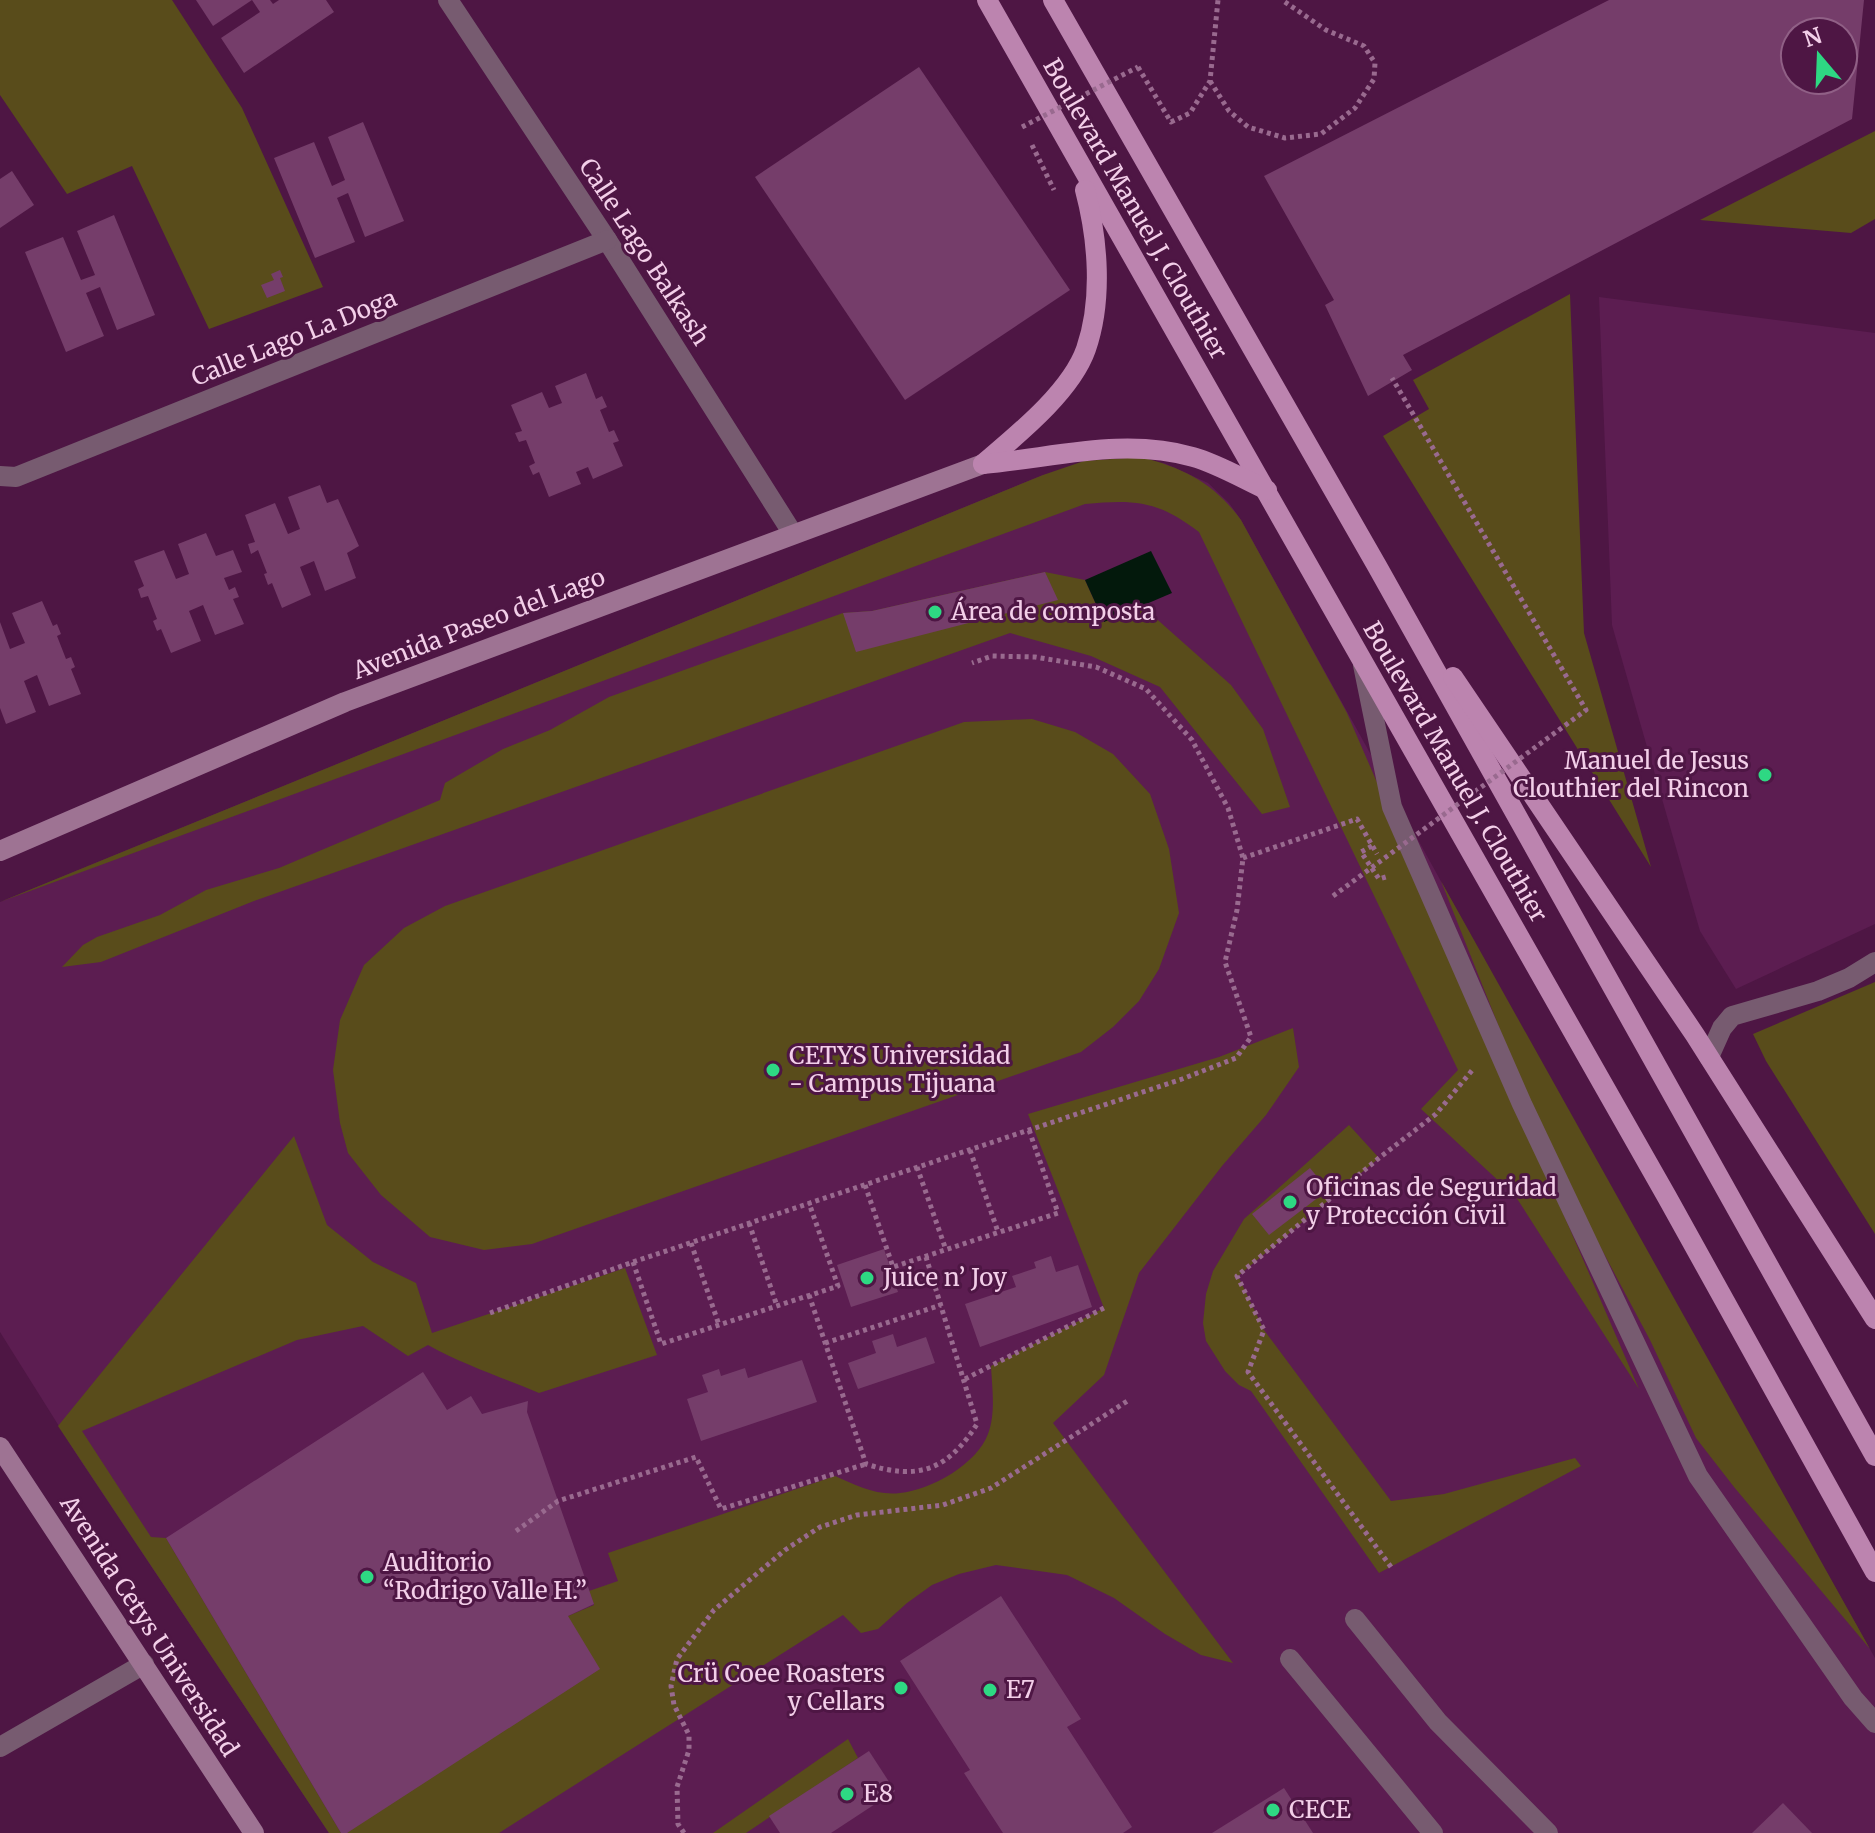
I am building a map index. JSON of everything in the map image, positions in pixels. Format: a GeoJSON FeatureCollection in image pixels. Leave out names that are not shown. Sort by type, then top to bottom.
{"type":"FeatureCollection","features":[{"type":"Feature","properties":{"kind":"main road","name":"Boulevard Manuel J. Clouthier"},"geometry":{"type":"LineString","coordinates":[[987,0],[1667,1197],[1875,1572]]}},
{"type":"Feature","properties":{"kind":"main road","name":"Boulevard Manuel J. Clouthier"},"geometry":{"type":"LineString","coordinates":[[1053,0],[1377,566],[1875,1456]]}},
{"type":"Feature","properties":{"kind":"main road"},"geometry":{"type":"LineString","coordinates":[[983,464],[1037,417],[1066,382],[1086,350],[1095,303],[1095,258],[1092,215],[1077,163]]}},
{"type":"Feature","properties":{"kind":"main road"},"geometry":{"type":"LineString","coordinates":[[983,464],[1032,460],[1080,450],[1143,448],[1194,457],[1267,490]]}},
{"type":"Feature","properties":{"kind":"main road","name":"Avenida Paseo del Lago"},"geometry":{"type":"LineString","coordinates":[[0,851],[345,702],[983,464]]}},
{"type":"Feature","properties":{"kind":"main road"},"geometry":{"type":"LineString","coordinates":[[1377,566],[1709,1057],[1875,1319]]}},
{"type":"Feature","properties":{"kind":"main road","name":"Avenida Cetys Universidad"},"geometry":{"type":"LineString","coordinates":[[0,1447],[254,1833]]}},
{"type":"Feature","properties":{"kind":"street","name":"Calle Lago Balkash"},"geometry":{"type":"LineString","coordinates":[[448,0],[607,240],[793,534]]}},
{"type":"Feature","properties":{"kind":"street","name":"Calle Lago La Doga"},"geometry":{"type":"LineString","coordinates":[[0,476],[16,477],[607,240]]}},
{"type":"Feature","properties":{"kind":"street"},"geometry":{"type":"LineString","coordinates":[[1363,665],[1392,807],[1522,1104],[1698,1476],[1853,1698],[1875,1723]]}},
{"type":"Feature","properties":{"kind":"street"},"geometry":{"type":"LineString","coordinates":[[1709,1057],[1722,1028],[1732,1016],[1818,991],[1849,978],[1875,962]]}},
{"type":"Feature","properties":{"kind":"street"},"geometry":{"type":"LineString","coordinates":[[1355,1619],[1438,1722],[1548,1833]]}},
{"type":"Feature","properties":{"kind":"street"},"geometry":{"type":"LineString","coordinates":[[1290,1659],[1433,1833]]}},
{"type":"Feature","properties":{"kind":"street"},"geometry":{"type":"LineString","coordinates":[[0,1747],[144,1664]]}},
{"type":"Feature","properties":{"kind":"path"},"geometry":{"type":"LineString","coordinates":[[1057,197],[1022,127],[1138,67],[1171,122],[1190,113],[1210,81],[1218,0]]}},
{"type":"Feature","properties":{"kind":"path"},"geometry":{"type":"LineString","coordinates":[[1210,81],[1229,111],[1248,127],[1285,138],[1321,134],[1355,108],[1374,79],[1375,63],[1364,46],[1326,30],[1282,0]]}},
{"type":"Feature","properties":{"kind":"path"},"geometry":{"type":"LineString","coordinates":[[1333,896],[1586,710],[1392,378]]}},
{"type":"Feature","properties":{"kind":"path"},"geometry":{"type":"LineString","coordinates":[[490,1313],[633,1262],[1182,1079],[1236,1058],[1251,1037],[1225,962],[1237,910],[1243,858],[1228,808],[1192,740],[1146,689],[1096,667],[1035,657],[992,656],[972,663]]}},
{"type":"Feature","properties":{"kind":"path"},"geometry":{"type":"LineString","coordinates":[[1243,858],[1357,819],[1396,889]]}},
{"type":"Feature","properties":{"kind":"path"},"geometry":{"type":"LineString","coordinates":[[1372,846],[1361,852],[1379,879],[1389,876]]}},
{"type":"Feature","properties":{"kind":"path"},"geometry":{"type":"LineString","coordinates":[[1391,1567],[1248,1372],[1264,1330],[1237,1276],[1436,1114],[1482,1058]]}},
{"type":"Feature","properties":{"kind":"path"},"geometry":{"type":"LineString","coordinates":[[865,1185],[893,1267],[1058,1213],[1029,1130]]}},
{"type":"Feature","properties":{"kind":"path"},"geometry":{"type":"LineString","coordinates":[[970,1150],[998,1232]]}},
{"type":"Feature","properties":{"kind":"path"},"geometry":{"type":"LineString","coordinates":[[917,1167],[946,1250]]}},
{"type":"Feature","properties":{"kind":"path"},"geometry":{"type":"LineString","coordinates":[[633,1262],[661,1344],[838,1286],[809,1203]]}},
{"type":"Feature","properties":{"kind":"path"},"geometry":{"type":"LineString","coordinates":[[749,1223],[777,1306]]}},
{"type":"Feature","properties":{"kind":"path"},"geometry":{"type":"LineString","coordinates":[[691,1243],[720,1325]]}},
{"type":"Feature","properties":{"kind":"path"},"geometry":{"type":"LineString","coordinates":[[516,1531],[558,1501],[696,1457],[721,1509],[866,1464],[890,1472],[917,1472],[942,1463],[963,1447],[977,1424],[926,1257]]}},
{"type":"Feature","properties":{"kind":"path"},"geometry":{"type":"LineString","coordinates":[[809,1295],[866,1464]]}},
{"type":"Feature","properties":{"kind":"path"},"geometry":{"type":"LineString","coordinates":[[825,1343],[941,1305]]}},
{"type":"Feature","properties":{"kind":"path"},"geometry":{"type":"LineString","coordinates":[[965,1379],[1104,1308]]}},
{"type":"Feature","properties":{"kind":"path"},"geometry":{"type":"LineString","coordinates":[[684,1833],[678,1824],[677,1787],[689,1750],[689,1735],[674,1705],[671,1686],[677,1659],[714,1610],[785,1550],[820,1527],[857,1515],[943,1505],[980,1493],[1129,1400]]}},
{"type":"Feature","properties":{"kind":"shaded area"},"geometry":{"type":"Polygon","coordinates":[[[0,0],[172,0],[242,108],[323,287],[209,329],[132,166],[67,194],[0,95],[0,0]]]}},
{"type":"Feature","properties":{"kind":"shaded area"},"geometry":{"type":"Polygon","coordinates":[[[1875,131],[1875,219],[1851,233],[1700,220],[1875,131]]]}},
{"type":"Feature","properties":{"kind":"shaded area"},"geometry":{"type":"Polygon","coordinates":[[[1570,294],[1584,633],[1651,867],[1383,436],[1429,409],[1413,380],[1570,294]]]}},
{"type":"Feature","properties":{"kind":"shaded area","name":"Manuel de Jesus Clouthier del Rincon"},"geometry":{"type":"Polygon","coordinates":[[[1599,297],[1875,333],[1875,924],[1736,989],[1700,931],[1612,625],[1599,297]]]}},
{"type":"Feature","properties":{"kind":"shaded area"},"geometry":{"type":"Polygon","coordinates":[[[1141,457],[1185,472],[1209,487],[1231,507],[1347,713],[1639,1389],[1516,1197],[1421,1109],[1458,1070],[1199,532],[1171,514],[1146,504],[1085,504],[0,902],[1043,475],[1084,461],[1141,457]]]}},
{"type":"Feature","properties":{"kind":"shaded area","name":"CETYS Universidad - Campus Tijuana"},"geometry":{"type":"Polygon","coordinates":[[[1164,463],[1208,483],[1241,520],[1875,1658],[1875,1833],[329,1833],[79,1458],[0,1332],[0,902],[1043,475],[1164,463]]]}},
{"type":"Feature","properties":{"kind":"shaded area"},"geometry":{"type":"Polygon","coordinates":[[[1151,551],[1172,593],[1104,622],[1085,580],[1151,551]]]}},
{"type":"Feature","properties":{"kind":"shaded area"},"geometry":{"type":"Polygon","coordinates":[[[1045,572],[1085,580],[1104,622],[1142,606],[1231,685],[1263,729],[1290,807],[1262,814],[1160,687],[1091,656],[1010,633],[254,901],[101,962],[62,967],[83,945],[97,937],[160,915],[206,890],[279,868],[440,800],[445,783],[503,749],[550,730],[609,697],[843,613],[872,611],[1045,572]]]}},
{"type":"Feature","properties":{"kind":"shaded area"},"geometry":{"type":"Polygon","coordinates":[[[1032,719],[1075,732],[1113,754],[1150,794],[1169,849],[1179,913],[1159,969],[1139,1001],[1081,1052],[532,1244],[484,1250],[430,1237],[381,1195],[348,1153],[340,1123],[333,1070],[340,1020],[364,965],[404,928],[445,906],[964,722],[1032,719]]]}},
{"type":"Feature","properties":{"kind":"shaded area"},"geometry":{"type":"Polygon","coordinates":[[[1441,881],[1870,1649],[1696,1438],[1650,1340],[1545,1143],[1441,881]]]}},
{"type":"Feature","properties":{"kind":"shaded area"},"geometry":{"type":"Polygon","coordinates":[[[1875,982],[1875,1234],[1766,1061],[1753,1034],[1875,982]]]}},
{"type":"Feature","properties":{"kind":"shaded area"},"geometry":{"type":"Polygon","coordinates":[[[1293,1028],[1299,1067],[1266,1115],[1139,1273],[1104,1375],[1053,1423],[1233,1663],[1201,1655],[1114,1598],[1067,1575],[996,1565],[959,1574],[932,1585],[878,1629],[861,1633],[843,1615],[499,1833],[347,1833],[568,1616],[594,1605],[589,1591],[618,1581],[608,1553],[835,1476],[858,1486],[891,1494],[925,1487],[963,1465],[988,1434],[993,1400],[991,1366],[1104,1308],[1028,1114],[1219,1057],[1293,1028]]]}},
{"type":"Feature","properties":{"kind":"shaded area"},"geometry":{"type":"Polygon","coordinates":[[[1349,1125],[1379,1158],[1238,1276],[1264,1330],[1391,1501],[1444,1494],[1575,1458],[1581,1466],[1379,1573],[1251,1391],[1239,1385],[1225,1371],[1206,1341],[1203,1323],[1206,1294],[1213,1271],[1244,1219],[1349,1125]]]}},
{"type":"Feature","properties":{"kind":"shaded area"},"geometry":{"type":"Polygon","coordinates":[[[294,1136],[327,1225],[373,1262],[416,1283],[432,1333],[625,1268],[657,1355],[539,1393],[428,1345],[408,1356],[363,1326],[297,1340],[82,1431],[151,1537],[166,1538],[341,1833],[329,1833],[58,1426],[294,1136]]]}},
{"type":"Feature","properties":{"kind":"shaded area"},"geometry":{"type":"Polygon","coordinates":[[[848,1739],[858,1758],[746,1833],[713,1833],[848,1739]]]}},
{"type":"Feature","properties":{"kind":"building"},"geometry":{"type":"Polygon","coordinates":[[[196,0],[252,0],[213,26],[196,0]]]}},
{"type":"Feature","properties":{"kind":"building"},"geometry":{"type":"Polygon","coordinates":[[[252,0],[270,0],[273,4],[279,0],[326,0],[334,12],[244,73],[221,38],[260,12],[252,0]]]}},
{"type":"Feature","properties":{"kind":"building"},"geometry":{"type":"Polygon","coordinates":[[[1609,0],[1864,0],[1859,50],[1859,16],[1779,16],[1779,96],[1854,96],[1852,119],[1403,355],[1412,370],[1368,396],[1325,305],[1334,300],[1264,176],[1609,0]]]}},
{"type":"Feature","properties":{"kind":"building"},"geometry":{"type":"Polygon","coordinates":[[[919,67],[1070,290],[905,400],[755,177],[919,67]]]}},
{"type":"Feature","properties":{"kind":"building"},"geometry":{"type":"Polygon","coordinates":[[[363,122],[404,221],[365,237],[348,193],[337,198],[355,242],[315,258],[274,158],[314,142],[332,186],[345,180],[328,137],[363,122]]]}},
{"type":"Feature","properties":{"kind":"building"},"geometry":{"type":"Polygon","coordinates":[[[12,171],[34,205],[0,228],[0,179],[12,171]]]}},
{"type":"Feature","properties":{"kind":"building"},"geometry":{"type":"Polygon","coordinates":[[[114,215],[155,315],[117,330],[100,287],[86,293],[104,336],[66,352],[25,252],[63,237],[81,280],[95,275],[77,231],[114,215]]]}},
{"type":"Feature","properties":{"kind":"building"},"geometry":{"type":"Polygon","coordinates":[[[280,270],[285,291],[267,298],[261,285],[274,280],[271,274],[280,270]]]}},
{"type":"Feature","properties":{"kind":"building"},"geometry":{"type":"Polygon","coordinates":[[[586,373],[596,399],[602,396],[607,407],[600,410],[609,432],[614,430],[619,441],[613,443],[623,466],[593,479],[588,467],[576,472],[581,484],[549,497],[539,472],[533,475],[529,466],[535,463],[526,440],[519,442],[515,433],[522,431],[511,405],[542,392],[549,408],[562,403],[555,386],[586,373]]]}},
{"type":"Feature","properties":{"kind":"building"},"geometry":{"type":"Polygon","coordinates":[[[320,485],[327,503],[338,499],[359,546],[347,553],[356,578],[325,591],[314,561],[300,567],[311,595],[282,608],[272,583],[268,585],[258,550],[251,554],[248,544],[255,542],[245,515],[275,503],[288,534],[300,529],[288,497],[320,485]]]}},
{"type":"Feature","properties":{"kind":"building"},"geometry":{"type":"Polygon","coordinates":[[[206,533],[216,556],[233,550],[242,572],[224,578],[229,590],[235,587],[239,597],[233,599],[244,624],[215,635],[203,605],[189,611],[201,641],[171,653],[161,629],[157,631],[153,621],[157,619],[148,596],[141,598],[138,589],[144,586],[134,561],[164,550],[176,579],[189,574],[178,544],[206,533]]]}},
{"type":"Feature","properties":{"kind":"building","name":"Área de composta"},"geometry":{"type":"Polygon","coordinates":[[[1045,572],[1058,600],[856,652],[843,613],[872,611],[1045,572]]]}},
{"type":"Feature","properties":{"kind":"building"},"geometry":{"type":"Polygon","coordinates":[[[42,601],[53,626],[57,624],[61,634],[57,636],[66,659],[71,657],[75,667],[71,669],[81,694],[49,706],[37,675],[24,681],[36,712],[6,724],[0,708],[0,622],[10,649],[25,643],[12,613],[42,601]]]}},
{"type":"Feature","properties":{"kind":"building","name":"Oficinas de Seguridad y Protección Civil"},"geometry":{"type":"Polygon","coordinates":[[[1310,1168],[1328,1190],[1269,1235],[1252,1214],[1310,1168]]]}},
{"type":"Feature","properties":{"kind":"building","name":"Juice n’ Joy"},"geometry":{"type":"Polygon","coordinates":[[[884,1249],[898,1292],[851,1307],[837,1265],[884,1249]]]}},
{"type":"Feature","properties":{"kind":"building"},"geometry":{"type":"Polygon","coordinates":[[[1051,1256],[1056,1272],[1078,1265],[1092,1307],[980,1347],[965,1304],[1016,1287],[1012,1276],[1036,1268],[1034,1262],[1051,1256]]]}},
{"type":"Feature","properties":{"kind":"building"},"geometry":{"type":"Polygon","coordinates":[[[893,1334],[897,1347],[926,1337],[935,1363],[858,1389],[848,1363],[876,1353],[872,1341],[893,1334]]]}},
{"type":"Feature","properties":{"kind":"building"},"geometry":{"type":"Polygon","coordinates":[[[802,1360],[817,1402],[701,1441],[687,1399],[708,1392],[702,1375],[719,1369],[721,1376],[745,1368],[748,1378],[802,1360]]]}},
{"type":"Feature","properties":{"kind":"building","name":"Auditorio “Rodrigo Valle H.”"},"geometry":{"type":"Polygon","coordinates":[[[423,1372],[447,1410],[471,1396],[482,1414],[528,1401],[527,1412],[594,1604],[568,1616],[600,1669],[347,1833],[341,1833],[166,1538],[423,1372]]]}},
{"type":"Feature","properties":{"kind":"building","name":"E7"},"geometry":{"type":"Polygon","coordinates":[[[1001,1596],[1081,1719],[1067,1727],[1132,1827],[1123,1833],[1003,1833],[964,1773],[970,1770],[900,1661],[1001,1596]]]}},
{"type":"Feature","properties":{"kind":"building","name":"E8"},"geometry":{"type":"Polygon","coordinates":[[[869,1751],[895,1791],[831,1833],[780,1833],[769,1816],[869,1751]]]}},
{"type":"Feature","properties":{"kind":"building","name":"CECE"},"geometry":{"type":"Polygon","coordinates":[[[1284,1788],[1313,1833],[1212,1833],[1284,1788]]]}},
{"type":"Feature","properties":{"kind":"building"},"geometry":{"type":"Polygon","coordinates":[[[1783,1803],[1812,1833],[1752,1833],[1783,1803]]]}},
{"type":"Feature","properties":{"kind":"place","name":"Área de composta"},"geometry":{"type":"Point","coordinates":[935,612]}},
{"type":"Feature","properties":{"kind":"place","name":"Manuel de Jesus Clouthier del Rincon"},"geometry":{"type":"Point","coordinates":[1765,775]}},
{"type":"Feature","properties":{"kind":"place","name":"CETYS Universidad - Campus Tijuana"},"geometry":{"type":"Point","coordinates":[773,1070]}},
{"type":"Feature","properties":{"kind":"place","name":"Oficinas de Seguridad y Protección Civil"},"geometry":{"type":"Point","coordinates":[1290,1202]}},
{"type":"Feature","properties":{"kind":"place","name":"Juice n’ Joy"},"geometry":{"type":"Point","coordinates":[867,1278]}},
{"type":"Feature","properties":{"kind":"place","name":"Auditorio “Rodrigo Valle H.”"},"geometry":{"type":"Point","coordinates":[367,1577]}},
{"type":"Feature","properties":{"kind":"place","name":"Crü Coee Roasters y Cellars"},"geometry":{"type":"Point","coordinates":[901,1688]}},
{"type":"Feature","properties":{"kind":"place","name":"E7"},"geometry":{"type":"Point","coordinates":[990,1690]}},
{"type":"Feature","properties":{"kind":"place","name":"E8"},"geometry":{"type":"Point","coordinates":[847,1794]}},
{"type":"Feature","properties":{"kind":"place","name":"CECE"},"geometry":{"type":"Point","coordinates":[1273,1810]}}]}
